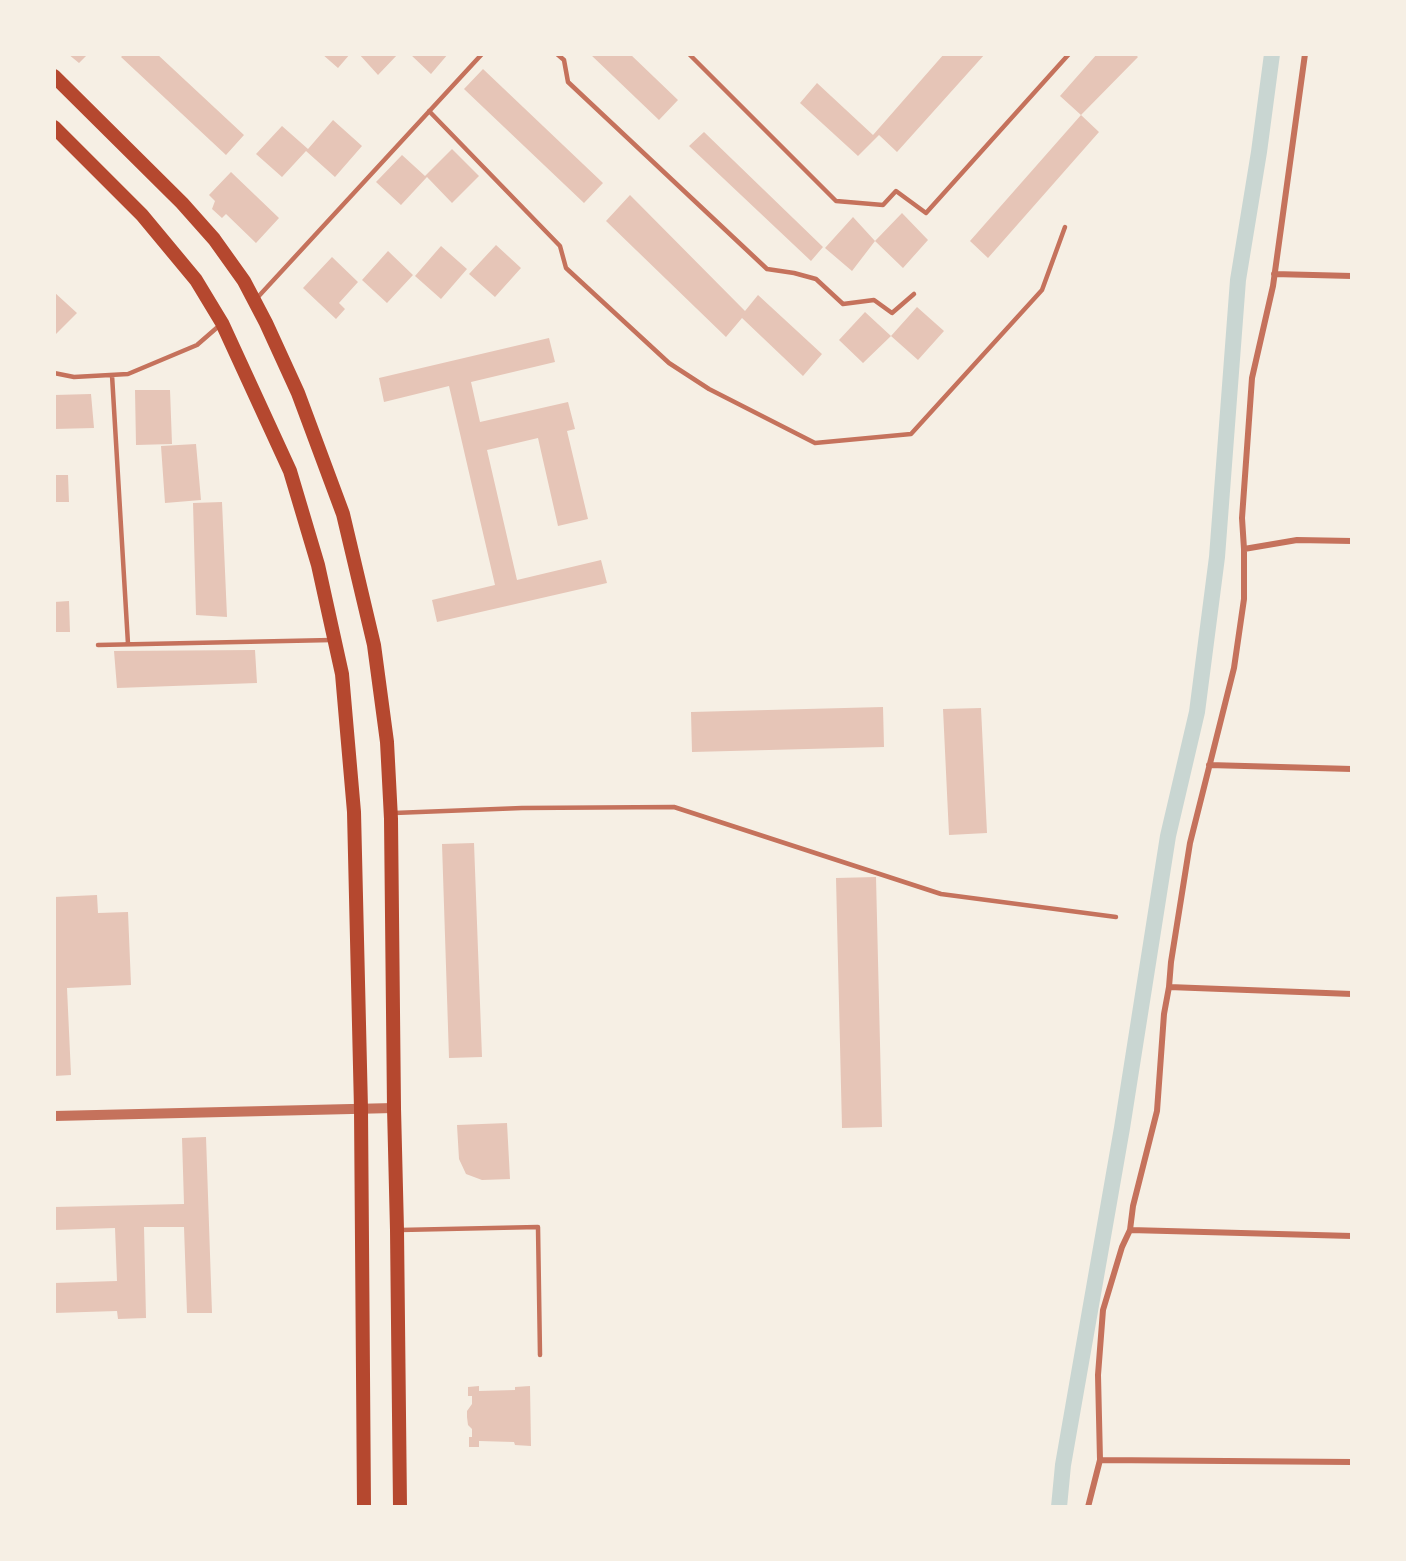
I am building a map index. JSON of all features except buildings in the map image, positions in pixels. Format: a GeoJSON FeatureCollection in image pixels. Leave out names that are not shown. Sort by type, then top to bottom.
{"type":"FeatureCollection","features":[{"type":"Feature","properties":{"kind":"main road"},"geometry":{"type":"LineString","coordinates":[[54,76],[182,203],[214,239],[237,271],[255,300],[298,393],[344,514],[374,645],[387,742],[391,813],[400,1507]]}},
{"type":"Feature","properties":{"kind":"main road"},"geometry":{"type":"LineString","coordinates":[[54,127],[142,215],[196,280],[222,323],[290,471],[318,565],[335,640],[342,674],[354,812],[361,1109],[364,1507]]}},
{"type":"Feature","properties":{"kind":"street"},"geometry":{"type":"LineString","coordinates":[[1088,1507],[1100,1461],[1098,1376],[1102,1310],[1122,1247],[1130,1230],[1133,1206],[1156,1111],[1164,1014],[1190,843],[1234,668],[1244,599],[1242,518],[1252,378],[1273,286],[1305,54]]}},
{"type":"Feature","properties":{"kind":"street"},"geometry":{"type":"LineString","coordinates":[[1274,274],[1352,276]]}},
{"type":"Feature","properties":{"kind":"street"},"geometry":{"type":"LineString","coordinates":[[1244,549],[1297,540],[1352,541]]}},
{"type":"Feature","properties":{"kind":"street"},"geometry":{"type":"LineString","coordinates":[[1209,765],[1352,769]]}},
{"type":"Feature","properties":{"kind":"street"},"geometry":{"type":"LineString","coordinates":[[1169,987],[1352,994]]}},
{"type":"Feature","properties":{"kind":"street"},"geometry":{"type":"LineString","coordinates":[[54,1116],[394,1108]]}},
{"type":"Feature","properties":{"kind":"street"},"geometry":{"type":"LineString","coordinates":[[1130,1230],[1352,1236]]}},
{"type":"Feature","properties":{"kind":"street"},"geometry":{"type":"LineString","coordinates":[[1100,1461],[1352,1462]]}},
{"type":"Feature","properties":{"kind":"lane"},"geometry":{"type":"LineString","coordinates":[[255,300],[482,54]]}},
{"type":"Feature","properties":{"kind":"lane"},"geometry":{"type":"LineString","coordinates":[[557,54],[564,60],[568,82],[767,269],[816,279],[843,304],[874,300],[892,313],[914,294]]}},
{"type":"Feature","properties":{"kind":"lane"},"geometry":{"type":"LineString","coordinates":[[689,54],[836,201],[883,205],[896,191],[926,213],[1069,54]]}},
{"type":"Feature","properties":{"kind":"lane"},"geometry":{"type":"LineString","coordinates":[[429,111],[560,246],[566,268],[669,363],[709,389],[815,443],[911,434],[1042,291],[1065,227]]}},
{"type":"Feature","properties":{"kind":"lane"},"geometry":{"type":"LineString","coordinates":[[54,373],[74,377],[128,374],[197,345],[222,323]]}},
{"type":"Feature","properties":{"kind":"lane"},"geometry":{"type":"LineString","coordinates":[[112,375],[128,644]]}},
{"type":"Feature","properties":{"kind":"lane"},"geometry":{"type":"LineString","coordinates":[[98,645],[335,640]]}},
{"type":"Feature","properties":{"kind":"lane"},"geometry":{"type":"LineString","coordinates":[[391,813],[522,808],[674,807],[941,894],[1116,917]]}},
{"type":"Feature","properties":{"kind":"lane"},"geometry":{"type":"LineString","coordinates":[[397,1230],[538,1227],[540,1355]]}},
{"type":"Feature","properties":{"kind":"waterway"},"geometry":{"type":"LineString","coordinates":[[1059,1507],[1063,1465],[1122,1128],[1168,836],[1197,712],[1217,557],[1238,280],[1272,54]]}}]}
